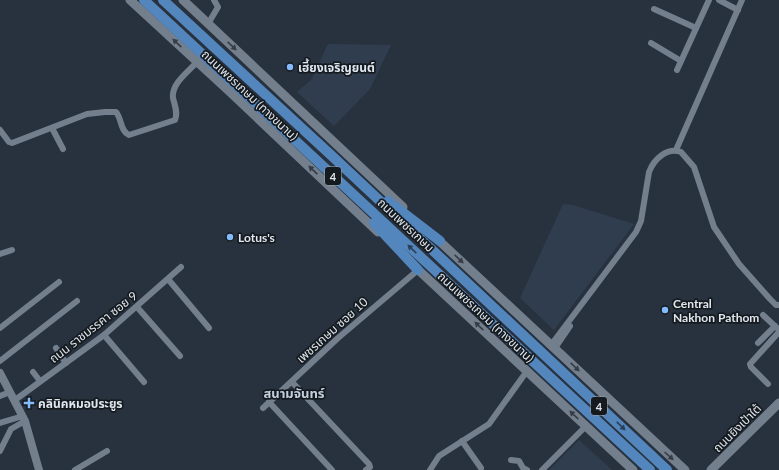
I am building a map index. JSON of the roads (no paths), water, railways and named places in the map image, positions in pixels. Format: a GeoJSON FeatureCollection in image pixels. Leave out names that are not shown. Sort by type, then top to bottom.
{"type":"FeatureCollection","features":[{"type":"Feature","properties":{"kind":"highway","name":"ถนนเพชรเกษม"},"geometry":{"type":"LineString","coordinates":[[144,0],[650,470]]}},
{"type":"Feature","properties":{"kind":"highway","name":"ถนนเพชรเกษม"},"geometry":{"type":"LineString","coordinates":[[163,0],[667,470]]}},
{"type":"Feature","properties":{"kind":"highway"},"geometry":{"type":"LineString","coordinates":[[332,156],[440,241]]}},
{"type":"Feature","properties":{"kind":"highway"},"geometry":{"type":"LineString","coordinates":[[323,167],[418,270]]}},
{"type":"Feature","properties":{"kind":"main road","name":"ถนนเพชรเกษม (ทางขนาน)"},"geometry":{"type":"LineString","coordinates":[[130,0],[633,470]]}},
{"type":"Feature","properties":{"kind":"main road","name":"ถนนเพชรเกษม (ทางขนาน)"},"geometry":{"type":"LineString","coordinates":[[183,0],[685,470]]}},
{"type":"Feature","properties":{"kind":"main road","name":"ถนนยิงเป้าใต้"},"geometry":{"type":"LineString","coordinates":[[712,470],[779,403]]}},
{"type":"Feature","properties":{"kind":"main road"},"geometry":{"type":"LineString","coordinates":[[601,440],[629,457],[636,459],[646,455],[648,449],[645,439],[621,410]]}},
{"type":"Feature","properties":{"kind":"street"},"geometry":{"type":"LineString","coordinates":[[208,24],[218,7],[214,0]]}},
{"type":"Feature","properties":{"kind":"street"},"geometry":{"type":"LineString","coordinates":[[677,70],[708,0]]}},
{"type":"Feature","properties":{"kind":"street"},"geometry":{"type":"LineString","coordinates":[[719,0],[738,10]]}},
{"type":"Feature","properties":{"kind":"street"},"geometry":{"type":"LineString","coordinates":[[676,150],[742,0]]}},
{"type":"Feature","properties":{"kind":"street"},"geometry":{"type":"LineString","coordinates":[[654,9],[696,28]]}},
{"type":"Feature","properties":{"kind":"street"},"geometry":{"type":"LineString","coordinates":[[651,43],[681,61]]}},
{"type":"Feature","properties":{"kind":"street"},"geometry":{"type":"LineString","coordinates":[[0,130],[9,142],[12,143],[87,114],[116,112],[119,115],[124,132],[129,135],[175,120],[176,110],[173,97],[174,88],[197,62]]}},
{"type":"Feature","properties":{"kind":"street"},"geometry":{"type":"LineString","coordinates":[[52,128],[63,149]]}},
{"type":"Feature","properties":{"kind":"street"},"geometry":{"type":"LineString","coordinates":[[553,346],[636,232],[641,221],[651,166],[656,160],[671,150],[676,150],[684,154],[694,166],[714,227],[734,258],[770,299],[776,305],[779,305]]}},
{"type":"Feature","properties":{"kind":"street"},"geometry":{"type":"LineString","coordinates":[[0,254],[12,250]]}},
{"type":"Feature","properties":{"kind":"street","name":"ถนน ราชมรรคา ซอย 9"},"geometry":{"type":"LineString","coordinates":[[15,400],[104,335],[181,267]]}},
{"type":"Feature","properties":{"kind":"street","name":"เพชรเกษม ซอย 10"},"geometry":{"type":"LineString","coordinates":[[263,408],[338,338],[418,270]]}},
{"type":"Feature","properties":{"kind":"street"},"geometry":{"type":"LineString","coordinates":[[168,279],[209,328]]}},
{"type":"Feature","properties":{"kind":"street"},"geometry":{"type":"LineString","coordinates":[[0,328],[59,282]]}},
{"type":"Feature","properties":{"kind":"street"},"geometry":{"type":"LineString","coordinates":[[0,361],[77,301]]}},
{"type":"Feature","properties":{"kind":"street"},"geometry":{"type":"LineString","coordinates":[[137,307],[180,356]]}},
{"type":"Feature","properties":{"kind":"street"},"geometry":{"type":"LineString","coordinates":[[763,315],[778,330]]}},
{"type":"Feature","properties":{"kind":"street"},"geometry":{"type":"LineString","coordinates":[[758,343],[778,330]]}},
{"type":"Feature","properties":{"kind":"street"},"geometry":{"type":"LineString","coordinates":[[768,384],[751,367],[750,364],[778,330]]}},
{"type":"Feature","properties":{"kind":"street"},"geometry":{"type":"LineString","coordinates":[[104,335],[144,382]]}},
{"type":"Feature","properties":{"kind":"street"},"geometry":{"type":"LineString","coordinates":[[56,348],[66,363]]}},
{"type":"Feature","properties":{"kind":"street"},"geometry":{"type":"LineString","coordinates":[[430,470],[439,456],[489,424],[527,371]]}},
{"type":"Feature","properties":{"kind":"street"},"geometry":{"type":"LineString","coordinates":[[33,372],[40,382]]}},
{"type":"Feature","properties":{"kind":"street"},"geometry":{"type":"LineString","coordinates":[[0,373],[24,418],[39,470]]}},
{"type":"Feature","properties":{"kind":"street"},"geometry":{"type":"LineString","coordinates":[[292,382],[369,464],[370,467],[366,470]]}},
{"type":"Feature","properties":{"kind":"street"},"geometry":{"type":"LineString","coordinates":[[0,396],[10,392]]}},
{"type":"Feature","properties":{"kind":"street"},"geometry":{"type":"LineString","coordinates":[[269,402],[332,470]]}},
{"type":"Feature","properties":{"kind":"street"},"geometry":{"type":"LineString","coordinates":[[0,424],[24,418]]}},
{"type":"Feature","properties":{"kind":"street"},"geometry":{"type":"LineString","coordinates":[[0,451],[11,430],[24,418]]}},
{"type":"Feature","properties":{"kind":"street"},"geometry":{"type":"LineString","coordinates":[[542,470],[586,426]]}},
{"type":"Feature","properties":{"kind":"street"},"geometry":{"type":"LineString","coordinates":[[462,441],[481,468]]}},
{"type":"Feature","properties":{"kind":"street"},"geometry":{"type":"LineString","coordinates":[[75,470],[88,466],[107,451]]}},
{"type":"Feature","properties":{"kind":"street"},"geometry":{"type":"LineString","coordinates":[[511,460],[519,461],[523,468],[527,470]]}},
{"type":"Feature","properties":{"kind":"place","name":"เฮี้ยงเจริญยนต์"},"geometry":{"type":"Point","coordinates":[290,67]}},
{"type":"Feature","properties":{"kind":"place","name":"Lotus's"},"geometry":{"type":"Point","coordinates":[230,237]}},
{"type":"Feature","properties":{"kind":"place","name":"Central Nakhon Pathom"},"geometry":{"type":"Point","coordinates":[665,310]}},
{"type":"Feature","properties":{"kind":"place","name":"คลินิคหมอประยูร"},"geometry":{"type":"Point","coordinates":[29,403]}},
{"type":"Feature","properties":{"kind":"district","name":"สนามจันทร์"},"geometry":{"type":"Point","coordinates":[294,393]}}]}
